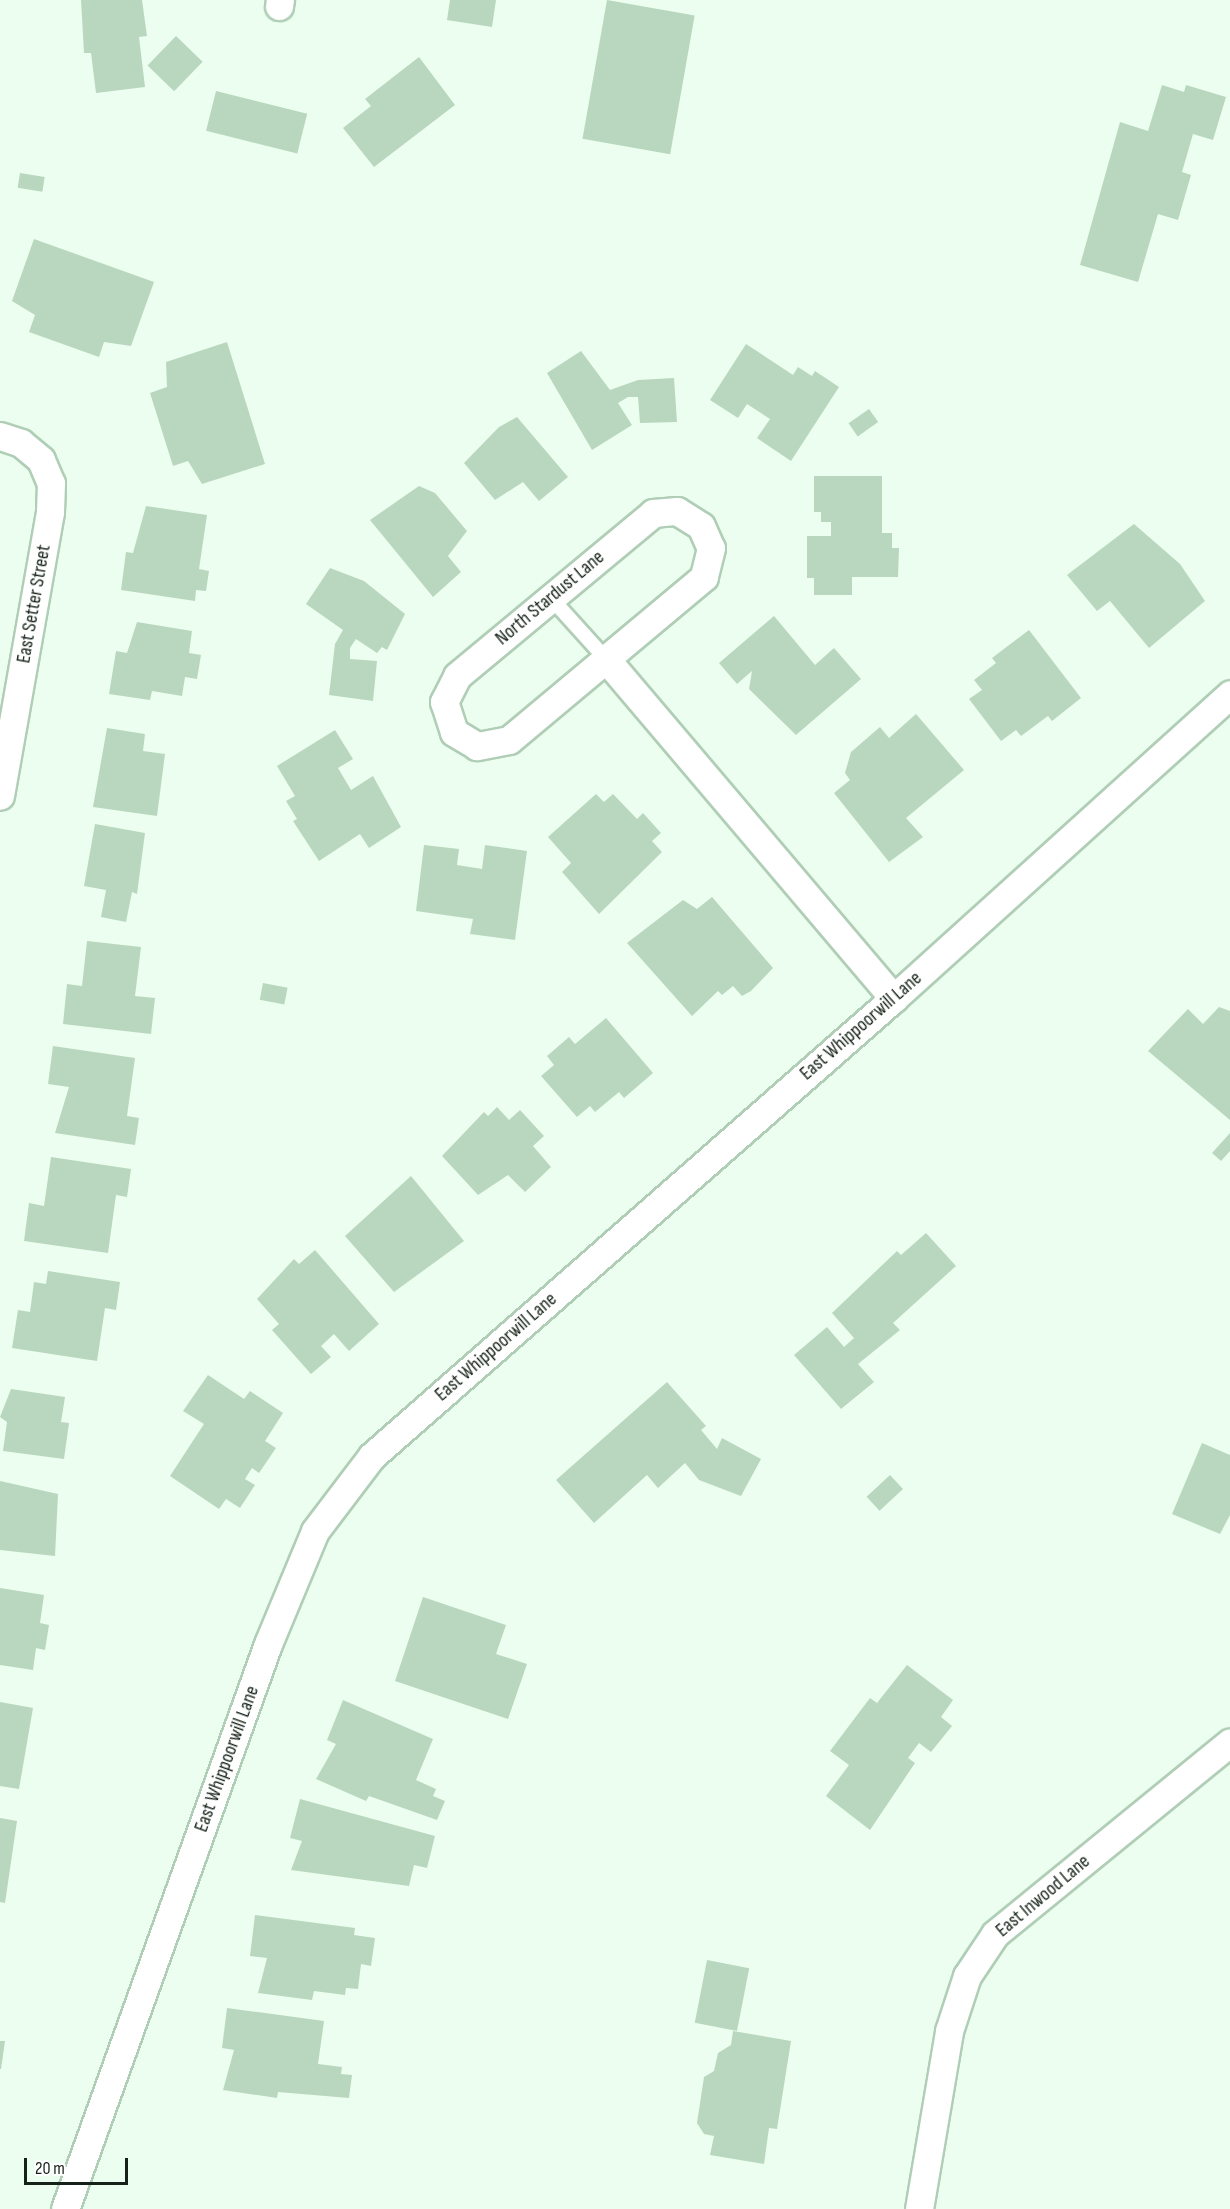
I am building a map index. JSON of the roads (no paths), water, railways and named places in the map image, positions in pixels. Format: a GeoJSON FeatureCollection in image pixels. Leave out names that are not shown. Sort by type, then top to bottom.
{"type":"FeatureCollection","features":[{"type":"Feature","properties":{"kind":"street","name":"East Setter Street"},"geometry":{"type":"LineString","coordinates":[[0,436],[21,443],[41,460],[51,492],[0,796]]}},
{"type":"Feature","properties":{"kind":"street","name":"North Stardust Lane"},"geometry":{"type":"LineString","coordinates":[[677,511],[701,526],[711,548],[704,577],[509,740],[477,746],[454,732],[444,702],[457,676],[550,597],[652,513],[677,511]]}},
{"type":"Feature","properties":{"kind":"street"},"geometry":{"type":"LineString","coordinates":[[606,659],[894,998]]}},
{"type":"Feature","properties":{"kind":"street","name":"East Whippoorwill Lane"},"geometry":{"type":"LineString","coordinates":[[65,2209],[315,1531],[372,1456],[894,998],[1230,694]]}},
{"type":"Feature","properties":{"kind":"street","name":"East Inwood Lane"},"geometry":{"type":"LineString","coordinates":[[919,2209],[949,2031],[967,1976],[995,1934],[1230,1742]]}},
{"type":"Feature","properties":{"kind":"lane"},"geometry":{"type":"LineString","coordinates":[[550,597],[606,659]]}}]}
